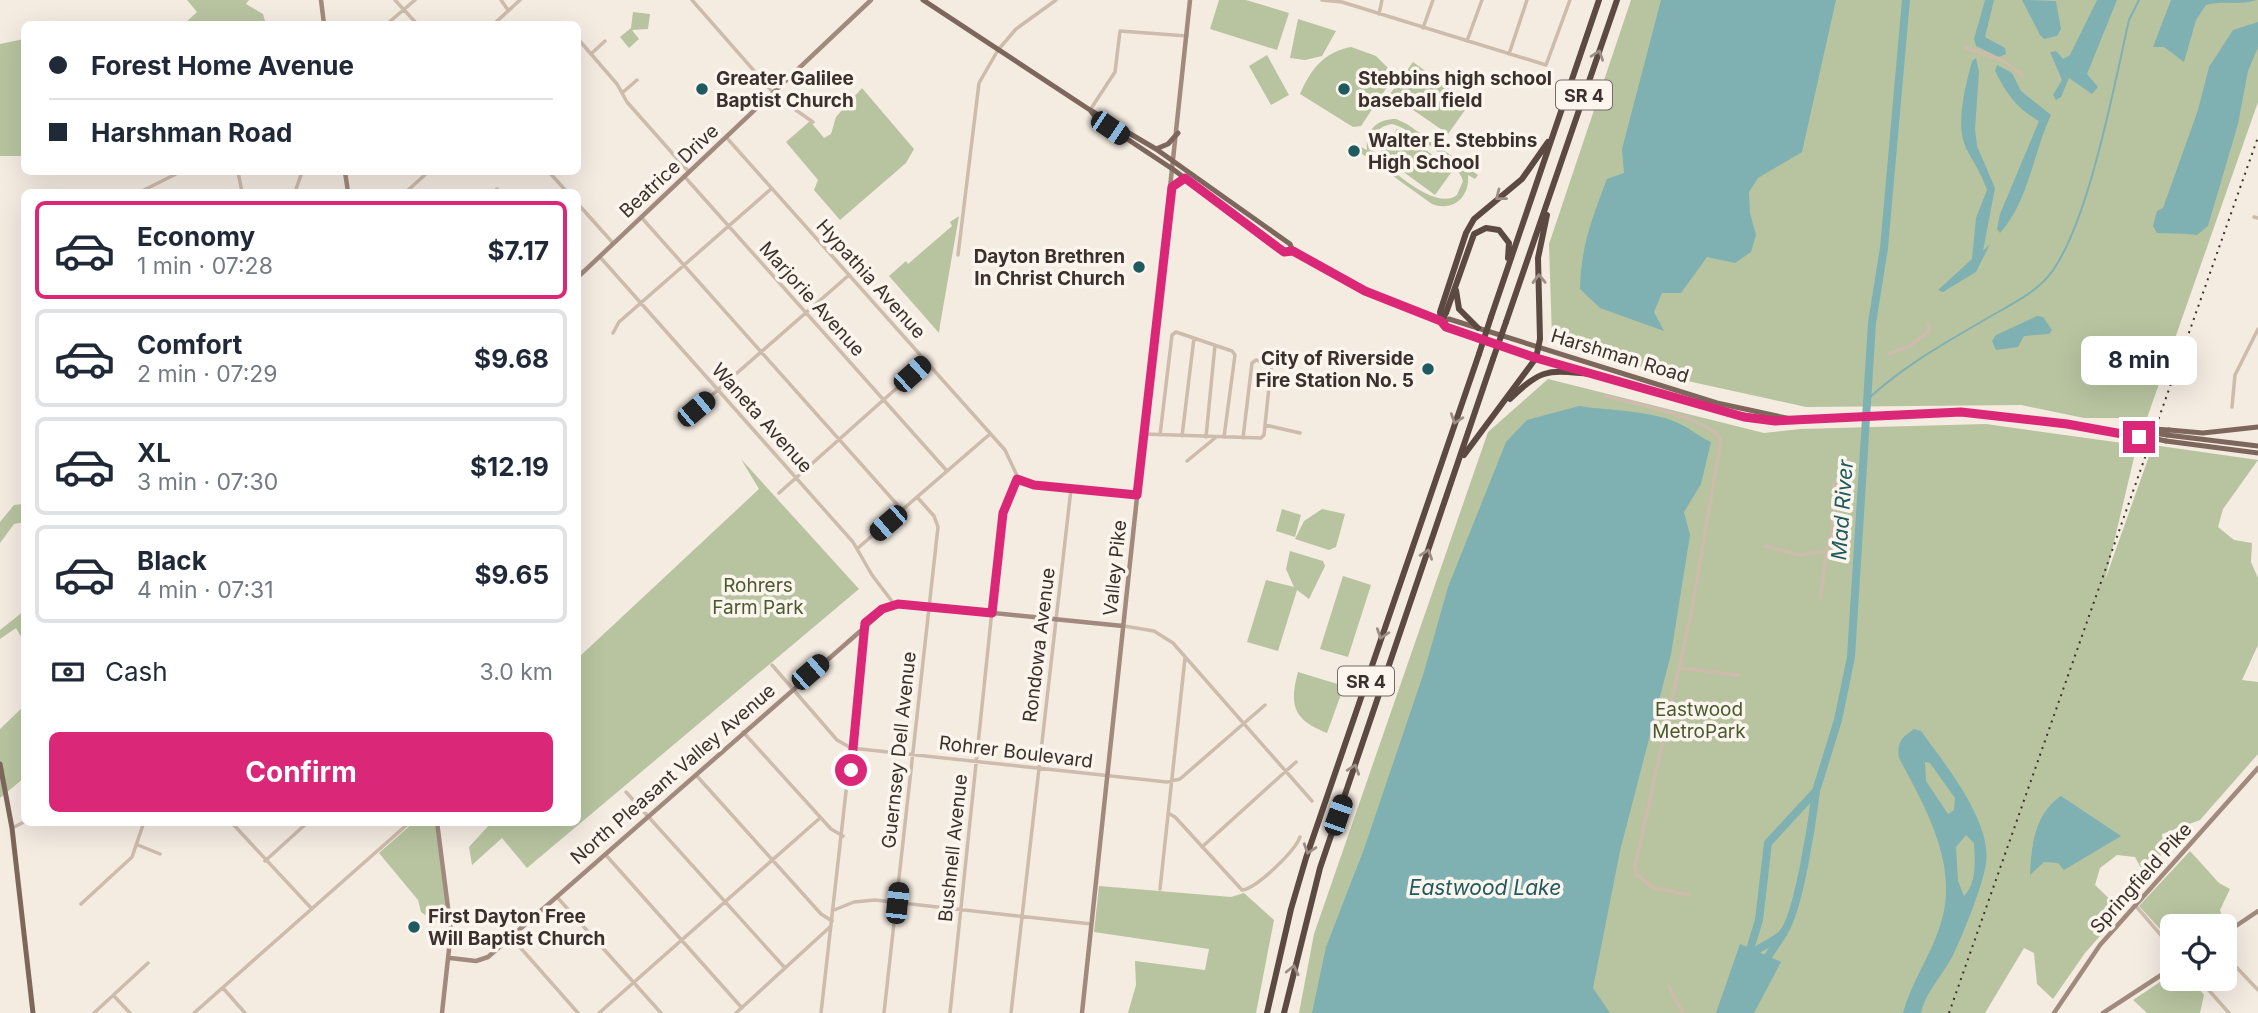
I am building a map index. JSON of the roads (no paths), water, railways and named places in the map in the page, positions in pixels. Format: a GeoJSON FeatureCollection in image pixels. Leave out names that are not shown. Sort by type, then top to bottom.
{"type":"FeatureCollection","features":[{"type":"Feature","properties":{"kind":"highway","name":"SR 4"},"geometry":{"type":"LineString","coordinates":[[1268,1013],[1306,858],[1599,0]]}},
{"type":"Feature","properties":{"kind":"highway","name":"SR 4"},"geometry":{"type":"LineString","coordinates":[[1284,1013],[1320,867],[1617,0]]}},
{"type":"Feature","properties":{"kind":"highway"},"geometry":{"type":"LineString","coordinates":[[1441,321],[1440,312],[1466,233],[1474,219],[1535,165],[1557,125]]}},
{"type":"Feature","properties":{"kind":"highway"},"geometry":{"type":"LineString","coordinates":[[1453,478],[1471,443],[1536,358],[1540,348],[1538,258],[1552,190]]}},
{"type":"Feature","properties":{"kind":"highway"},"geometry":{"type":"LineString","coordinates":[[1441,321],[1474,234],[1493,228],[1505,235],[1509,243],[1500,292]]}},
{"type":"Feature","properties":{"kind":"highway"},"geometry":{"type":"LineString","coordinates":[[1457,279],[1459,309],[1478,328]]}},
{"type":"Feature","properties":{"kind":"highway"},"geometry":{"type":"LineString","coordinates":[[1493,415],[1522,387],[1544,373],[1563,370],[1592,374]]}},
{"type":"Feature","properties":{"kind":"main road","name":"Harshman Road"},"geometry":{"type":"LineString","coordinates":[[923,0],[1090,110],[1156,149],[1290,244],[1293,251]]}},
{"type":"Feature","properties":{"kind":"main road","name":"Harshman Road"},"geometry":{"type":"LineString","coordinates":[[1090,110],[1097,119],[1174,170],[1284,252],[1293,251],[1365,291],[1441,321],[1446,327],[1536,358],[1744,417],[1775,421],[1972,413],[2133,434],[2167,435],[2258,446]]}},
{"type":"Feature","properties":{"kind":"main road"},"geometry":{"type":"LineString","coordinates":[[1156,149],[1168,144],[1178,132]]}},
{"type":"Feature","properties":{"kind":"main road"},"geometry":{"type":"LineString","coordinates":[[1172,187],[1185,178]]}},
{"type":"Feature","properties":{"kind":"main road","name":"Harshman Road"},"geometry":{"type":"LineString","coordinates":[[1441,321],[1449,319],[1717,403],[1791,419]]}},
{"type":"Feature","properties":{"kind":"main road"},"geometry":{"type":"LineString","coordinates":[[2118,432],[2139,428],[2167,435],[2258,427]]}},
{"type":"Feature","properties":{"kind":"main road","name":"Harshman Road"},"geometry":{"type":"LineString","coordinates":[[2167,435],[2258,453]]}},
{"type":"Feature","properties":{"kind":"main road"},"geometry":{"type":"LineString","coordinates":[[0,764],[12,828],[33,1013]]}},
{"type":"Feature","properties":{"kind":"street"},"geometry":{"type":"LineString","coordinates":[[321,0],[324,21]]}},
{"type":"Feature","properties":{"kind":"street"},"geometry":{"type":"LineString","coordinates":[[395,0],[414,21]]}},
{"type":"Feature","properties":{"kind":"street"},"geometry":{"type":"LineString","coordinates":[[391,21],[415,0]]}},
{"type":"Feature","properties":{"kind":"street"},"geometry":{"type":"LineString","coordinates":[[500,0],[508,9]]}},
{"type":"Feature","properties":{"kind":"street"},"geometry":{"type":"LineString","coordinates":[[497,21],[520,0]]}},
{"type":"Feature","properties":{"kind":"street"},"geometry":{"type":"LineString","coordinates":[[692,0],[773,92],[813,122]]}},
{"type":"Feature","properties":{"kind":"street","name":"Beatrice Drive"},"geometry":{"type":"LineString","coordinates":[[581,274],[871,0]]}},
{"type":"Feature","properties":{"kind":"street"},"geometry":{"type":"LineString","coordinates":[[958,255],[975,100],[982,75],[1016,29],[1056,0]]}},
{"type":"Feature","properties":{"kind":"street","name":"Valley Pike"},"geometry":{"type":"LineString","coordinates":[[1082,1013],[1191,0]]}},
{"type":"Feature","properties":{"kind":"street"},"geometry":{"type":"LineString","coordinates":[[1322,0],[1340,1],[1545,65],[1570,0]]}},
{"type":"Feature","properties":{"kind":"street"},"geometry":{"type":"LineString","coordinates":[[1379,14],[1382,0]]}},
{"type":"Feature","properties":{"kind":"street"},"geometry":{"type":"LineString","coordinates":[[1423,28],[1433,0]]}},
{"type":"Feature","properties":{"kind":"street"},"geometry":{"type":"LineString","coordinates":[[1467,41],[1482,0]]}},
{"type":"Feature","properties":{"kind":"street"},"geometry":{"type":"LineString","coordinates":[[1509,54],[1527,0]]}},
{"type":"Feature","properties":{"kind":"street"},"geometry":{"type":"LineString","coordinates":[[1090,110],[1115,72],[1120,31],[1187,36]]}},
{"type":"Feature","properties":{"kind":"street"},"geometry":{"type":"LineString","coordinates":[[591,54],[605,41]]}},
{"type":"Feature","properties":{"kind":"street"},"geometry":{"type":"LineString","coordinates":[[581,42],[627,102],[689,172]]}},
{"type":"Feature","properties":{"kind":"street"},"geometry":{"type":"LineString","coordinates":[[1965,47],[2007,63],[2023,76]]}},
{"type":"Feature","properties":{"kind":"street"},"geometry":{"type":"LineString","coordinates":[[622,93],[638,80]]}},
{"type":"Feature","properties":{"kind":"street","name":"Hypathia Avenue"},"geometry":{"type":"LineString","coordinates":[[726,137],[1007,453],[1017,479]]}},
{"type":"Feature","properties":{"kind":"street"},"geometry":{"type":"LineString","coordinates":[[146,189],[174,175]]}},
{"type":"Feature","properties":{"kind":"street"},"geometry":{"type":"LineString","coordinates":[[409,189],[425,175]]}},
{"type":"Feature","properties":{"kind":"street"},"geometry":{"type":"LineString","coordinates":[[552,175],[564,189]]}},
{"type":"Feature","properties":{"kind":"street","name":"Marjorie Avenue"},"geometry":{"type":"LineString","coordinates":[[684,177],[947,471]]}},
{"type":"Feature","properties":{"kind":"street"},"geometry":{"type":"LineString","coordinates":[[613,333],[619,322],[772,189]]}},
{"type":"Feature","properties":{"kind":"street"},"geometry":{"type":"LineString","coordinates":[[581,207],[613,243]]}},
{"type":"Feature","properties":{"kind":"street"},"geometry":{"type":"LineString","coordinates":[[641,217],[902,510]]}},
{"type":"Feature","properties":{"kind":"street","name":"Waneta Avenue"},"geometry":{"type":"LineString","coordinates":[[600,256],[858,548],[872,575],[894,604]]}},
{"type":"Feature","properties":{"kind":"street"},"geometry":{"type":"LineString","coordinates":[[696,409],[849,275]]}},
{"type":"Feature","properties":{"kind":"street"},"geometry":{"type":"LineString","coordinates":[[1889,354],[1915,343],[1930,330],[1928,324]]}},
{"type":"Feature","properties":{"kind":"street"},"geometry":{"type":"LineString","coordinates":[[2232,407],[2235,375],[2258,329]]}},
{"type":"Feature","properties":{"kind":"street"},"geometry":{"type":"LineString","coordinates":[[1160,435],[1171,335],[1177,332],[1233,352],[1224,437]]}},
{"type":"Feature","properties":{"kind":"street"},"geometry":{"type":"LineString","coordinates":[[1182,436],[1194,338]]}},
{"type":"Feature","properties":{"kind":"street"},"geometry":{"type":"LineString","coordinates":[[1206,437],[1215,345]]}},
{"type":"Feature","properties":{"kind":"street"},"geometry":{"type":"LineString","coordinates":[[1144,434],[1206,437],[1224,437],[1243,438],[1261,438],[1271,369],[1268,363],[1256,360],[1252,363],[1243,438]]}},
{"type":"Feature","properties":{"kind":"street"},"geometry":{"type":"LineString","coordinates":[[779,493],[926,362]]}},
{"type":"Feature","properties":{"kind":"street"},"geometry":{"type":"LineString","coordinates":[[1605,396],[1697,423],[1716,433],[1721,440],[1680,668],[1635,869],[1639,877],[1654,888],[1689,895]]}},
{"type":"Feature","properties":{"kind":"street"},"geometry":{"type":"LineString","coordinates":[[1265,425],[1300,433]]}},
{"type":"Feature","properties":{"kind":"street"},"geometry":{"type":"LineString","coordinates":[[858,548],[990,434]]}},
{"type":"Feature","properties":{"kind":"street"},"geometry":{"type":"LineString","coordinates":[[1187,461],[1216,437]]}},
{"type":"Feature","properties":{"kind":"street"},"geometry":{"type":"LineString","coordinates":[[1017,479],[1023,483],[1137,495]]}},
{"type":"Feature","properties":{"kind":"street","name":"Bushnell Avenue"},"geometry":{"type":"LineString","coordinates":[[950,1013],[1003,513],[1017,479]]}},
{"type":"Feature","properties":{"kind":"street"},"geometry":{"type":"LineString","coordinates":[[1820,599],[1833,526],[1835,483]]}},
{"type":"Feature","properties":{"kind":"street","name":"Rondowa Avenue"},"geometry":{"type":"LineString","coordinates":[[1011,1013],[1071,489]]}},
{"type":"Feature","properties":{"kind":"street","name":"Guernsey Dell Avenue"},"geometry":{"type":"LineString","coordinates":[[884,1013],[937,523],[917,497]]}},
{"type":"Feature","properties":{"kind":"street"},"geometry":{"type":"LineString","coordinates":[[1765,546],[1800,555],[1827,551]]}},
{"type":"Feature","properties":{"kind":"street"},"geometry":{"type":"LineString","coordinates":[[894,604],[1123,626],[1163,635],[1312,801]]}},
{"type":"Feature","properties":{"kind":"street","name":"North Pleasant Valley Avenue"},"geometry":{"type":"LineString","coordinates":[[450,958],[480,961],[511,937],[865,623],[882,609],[894,604]]}},
{"type":"Feature","properties":{"kind":"street"},"geometry":{"type":"LineString","coordinates":[[821,1013],[865,623]]}},
{"type":"Feature","properties":{"kind":"street"},"geometry":{"type":"LineString","coordinates":[[1160,889],[1185,657]]}},
{"type":"Feature","properties":{"kind":"street"},"geometry":{"type":"LineString","coordinates":[[772,665],[837,740],[853,748]]}},
{"type":"Feature","properties":{"kind":"street"},"geometry":{"type":"LineString","coordinates":[[1680,668],[1738,675]]}},
{"type":"Feature","properties":{"kind":"street"},"geometry":{"type":"LineString","coordinates":[[1171,783],[1195,767],[1265,705]]}},
{"type":"Feature","properties":{"kind":"street"},"geometry":{"type":"LineString","coordinates":[[743,732],[820,818],[843,836]]}},
{"type":"Feature","properties":{"kind":"street","name":"Rohrer Boulevard"},"geometry":{"type":"LineString","coordinates":[[853,748],[1171,783]]}},
{"type":"Feature","properties":{"kind":"street"},"geometry":{"type":"LineString","coordinates":[[1202,847],[1296,762]]}},
{"type":"Feature","properties":{"kind":"street","name":"Springfield Pike"},"geometry":{"type":"LineString","coordinates":[[2054,1013],[2088,960],[2258,768]]}},
{"type":"Feature","properties":{"kind":"street"},"geometry":{"type":"LineString","coordinates":[[695,774],[832,924]]}},
{"type":"Feature","properties":{"kind":"street"},"geometry":{"type":"LineString","coordinates":[[626,792],[785,968]]}},
{"type":"Feature","properties":{"kind":"street"},"geometry":{"type":"LineString","coordinates":[[1168,813],[1174,816],[1236,887],[1245,890],[1295,849],[1300,837]]}},
{"type":"Feature","properties":{"kind":"street"},"geometry":{"type":"LineString","coordinates":[[599,1013],[820,818]]}},
{"type":"Feature","properties":{"kind":"street"},"geometry":{"type":"LineString","coordinates":[[12,828],[21,824]]}},
{"type":"Feature","properties":{"kind":"street"},"geometry":{"type":"LineString","coordinates":[[80,904],[126,864],[138,845],[143,826]]}},
{"type":"Feature","properties":{"kind":"street"},"geometry":{"type":"LineString","coordinates":[[234,826],[312,909]]}},
{"type":"Feature","properties":{"kind":"street"},"geometry":{"type":"LineString","coordinates":[[265,861],[304,826]]}},
{"type":"Feature","properties":{"kind":"street"},"geometry":{"type":"LineString","coordinates":[[194,1013],[405,826]]}},
{"type":"Feature","properties":{"kind":"street"},"geometry":{"type":"LineString","coordinates":[[438,826],[450,917],[450,958],[442,1013]]}},
{"type":"Feature","properties":{"kind":"street"},"geometry":{"type":"LineString","coordinates":[[138,845],[160,854]]}},
{"type":"Feature","properties":{"kind":"street"},"geometry":{"type":"LineString","coordinates":[[605,854],[742,1008]]}},
{"type":"Feature","properties":{"kind":"street"},"geometry":{"type":"LineString","coordinates":[[556,897],[660,1013]]}},
{"type":"Feature","properties":{"kind":"street"},"geometry":{"type":"LineString","coordinates":[[834,910],[860,900],[1091,924]]}},
{"type":"Feature","properties":{"kind":"street"},"geometry":{"type":"LineString","coordinates":[[2135,905],[2160,934]]}},
{"type":"Feature","properties":{"kind":"street"},"geometry":{"type":"LineString","coordinates":[[2237,925],[2258,911]]}},
{"type":"Feature","properties":{"kind":"street"},"geometry":{"type":"LineString","coordinates":[[736,1013],[832,924]]}},
{"type":"Feature","properties":{"kind":"street"},"geometry":{"type":"LineString","coordinates":[[511,937],[578,1013]]}},
{"type":"Feature","properties":{"kind":"street"},"geometry":{"type":"LineString","coordinates":[[94,1013],[148,963]]}},
{"type":"Feature","properties":{"kind":"street"},"geometry":{"type":"LineString","coordinates":[[2237,968],[2258,990]]}},
{"type":"Feature","properties":{"kind":"street"},"geometry":{"type":"LineString","coordinates":[[2103,1013],[2160,976]]}},
{"type":"Feature","properties":{"kind":"street"},"geometry":{"type":"LineString","coordinates":[[1669,987],[1683,1013]]}},
{"type":"Feature","properties":{"kind":"street"},"geometry":{"type":"LineString","coordinates":[[223,988],[245,1013]]}},
{"type":"Feature","properties":{"kind":"street"},"geometry":{"type":"LineString","coordinates":[[2210,991],[2229,1013]]}},
{"type":"Feature","properties":{"kind":"street"},"geometry":{"type":"LineString","coordinates":[[114,996],[130,1013]]}},
{"type":"Feature","properties":{"kind":"water"},"geometry":{"type":"Polygon","coordinates":[[[1661,0],[1836,0],[1802,152],[1758,178],[1749,192],[1750,213],[1756,235],[1751,252],[1735,263],[1707,257],[1681,293],[1662,293],[1654,312],[1664,331],[1600,308],[1580,289],[1585,245],[1607,179],[1624,173],[1622,149],[1661,0]]]}},
{"type":"Feature","properties":{"kind":"water"},"geometry":{"type":"Polygon","coordinates":[[[1985,0],[1994,0],[1985,37],[2005,48],[2006,54],[1999,57],[1976,46],[1974,39],[1985,0]]]}},
{"type":"Feature","properties":{"kind":"water"},"geometry":{"type":"Polygon","coordinates":[[[2022,0],[2056,1],[2061,29],[2057,36],[2044,39],[2040,35],[2022,0]]]}},
{"type":"Feature","properties":{"kind":"water"},"geometry":{"type":"Polygon","coordinates":[[[2097,0],[2117,0],[2087,74],[2098,87],[2092,94],[2069,78],[2061,97],[2056,100],[2053,95],[2062,80],[2050,52],[2056,51],[2063,59],[2070,55],[2097,0]]]}},
{"type":"Feature","properties":{"kind":"water"},"geometry":{"type":"Polygon","coordinates":[[[2171,0],[2257,0],[2206,5],[2196,20],[2184,62],[2164,47],[2153,47],[2171,0]]]}},
{"type":"Feature","properties":{"kind":"water"},"geometry":{"type":"Polygon","coordinates":[[[2258,22],[2258,47],[2248,71],[2238,124],[2208,226],[2197,235],[2157,233],[2153,226],[2157,211],[2163,208],[2198,110],[2209,67],[2233,30],[2258,22]]]}},
{"type":"Feature","properties":{"kind":"water"},"geometry":{"type":"Polygon","coordinates":[[[1976,58],[1979,72],[1975,129],[1977,146],[1995,188],[1983,251],[1990,244],[1976,272],[1943,292],[1938,290],[1972,259],[1976,218],[1987,190],[1967,150],[1961,129],[1964,93],[1972,61],[1976,58]]]}},
{"type":"Feature","properties":{"kind":"water"},"geometry":{"type":"Polygon","coordinates":[[[1997,65],[2012,73],[2021,91],[2051,115],[2018,206],[2000,233],[1997,229],[2000,214],[2039,121],[2018,106],[2008,93],[1995,71],[1997,65]]]}},
{"type":"Feature","properties":{"kind":"water"},"geometry":{"type":"Polygon","coordinates":[[[2037,316],[2043,317],[2052,330],[2049,334],[2024,336],[2018,347],[1996,350],[1992,341],[1996,335],[2037,316]]]}},
{"type":"Feature","properties":{"kind":"water","name":"Eastwood Lake"},"geometry":{"type":"Polygon","coordinates":[[[1579,406],[1659,416],[1682,425],[1711,442],[1701,484],[1684,512],[1690,535],[1671,654],[1620,851],[1593,988],[1610,1013],[1312,1013],[1326,947],[1364,849],[1424,672],[1448,587],[1506,442],[1527,420],[1579,406]]]}},
{"type":"Feature","properties":{"kind":"water"},"geometry":{"type":"Polygon","coordinates":[[[1914,729],[1921,731],[1974,811],[1982,829],[1986,863],[1968,921],[1950,961],[1927,997],[1921,1013],[1903,1013],[1939,929],[1945,906],[1946,884],[1938,840],[1899,758],[1899,744],[1914,729]],[[1925,762],[1926,781],[1948,814],[1954,810],[1955,798],[1930,763],[1925,762]],[[1966,835],[1956,847],[1958,881],[1964,896],[1971,885],[1975,864],[1974,843],[1966,835]]]}},
{"type":"Feature","properties":{"kind":"water"},"geometry":{"type":"Polygon","coordinates":[[[2061,796],[2121,836],[2064,870],[2058,863],[2044,862],[2030,875],[2036,831],[2045,812],[2061,796]]]}},
{"type":"Feature","properties":{"kind":"water"},"geometry":{"type":"Polygon","coordinates":[[[1740,944],[1781,962],[1754,1013],[1716,1013],[1740,944]]]}},
{"type":"Feature","properties":{"kind":"waterway","name":"Mad River"},"geometry":{"type":"LineString","coordinates":[[1748,956],[1759,920],[1768,843],[1816,791],[1838,720],[1851,657],[1872,323],[1884,248],[1906,0]]}},
{"type":"Feature","properties":{"kind":"waterway"},"geometry":{"type":"LineString","coordinates":[[1868,399],[1895,376],[1925,356],[2031,292],[2044,281],[2059,261],[2086,196],[2107,119],[2129,20],[2139,0]]}},
{"type":"Feature","properties":{"kind":"waterway"},"geometry":{"type":"LineString","coordinates":[[1748,956],[1781,935],[1787,926],[1804,867],[1816,791]]}},
{"type":"Feature","properties":{"kind":"waterway","name":"Mad River"},"geometry":{"type":"LineString","coordinates":[[1763,964],[1783,934]]}},
{"type":"Feature","properties":{"kind":"railway"},"geometry":{"type":"LineString","coordinates":[[1949,1013],[2258,137]]}},
{"type":"Feature","properties":{"kind":"place","name":"Greater Galilee Baptist Church"},"geometry":{"type":"Point","coordinates":[702,89]}},
{"type":"Feature","properties":{"kind":"place","name":"Stebbins high school baseball field"},"geometry":{"type":"Point","coordinates":[1344,89]}},
{"type":"Feature","properties":{"kind":"place","name":"Walter E. Stebbins High School"},"geometry":{"type":"Point","coordinates":[1354,151]}},
{"type":"Feature","properties":{"kind":"place","name":"Dayton Brethren In Christ Church"},"geometry":{"type":"Point","coordinates":[1139,267]}},
{"type":"Feature","properties":{"kind":"place","name":"City of Riverside Fire Station No. 5"},"geometry":{"type":"Point","coordinates":[1428,369]}},
{"type":"Feature","properties":{"kind":"place","name":"First Dayton Free Will Baptist Church"},"geometry":{"type":"Point","coordinates":[414,927]}},
{"type":"Feature","properties":{"kind":"park label","name":"Rohrers Farm Park"},"geometry":{"type":"Point","coordinates":[758,596]}},
{"type":"Feature","properties":{"kind":"park label","name":"Eastwood MetroPark"},"geometry":{"type":"Point","coordinates":[1699,720]}}]}
